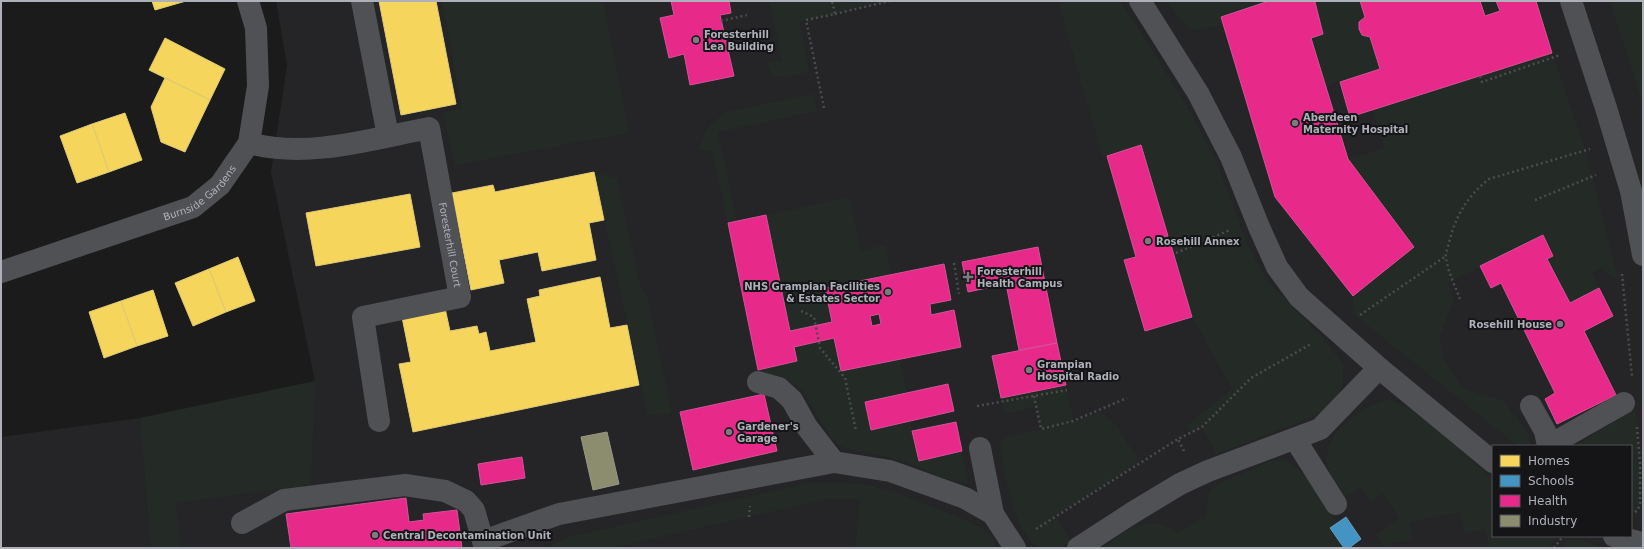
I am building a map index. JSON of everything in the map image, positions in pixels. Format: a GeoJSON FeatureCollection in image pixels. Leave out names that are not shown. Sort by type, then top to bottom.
{"type":"FeatureCollection","features":[{"type":"Feature","properties":{"kind":"street","name":"Burnside Gardens"},"geometry":{"type":"LineString","coordinates":[[1,272],[193,208],[220,185],[249,143],[258,86],[256,28],[248,1]]}},
{"type":"Feature","properties":{"kind":"street"},"geometry":{"type":"LineString","coordinates":[[362,1],[388,136]]}},
{"type":"Feature","properties":{"kind":"street"},"geometry":{"type":"LineString","coordinates":[[1140,1],[1198,93],[1231,156],[1256,219],[1278,267],[1299,297],[1379,368],[1492,461]]}},
{"type":"Feature","properties":{"kind":"street"},"geometry":{"type":"LineString","coordinates":[[1571,1],[1631,191],[1643,255]]}},
{"type":"Feature","properties":{"kind":"street","name":"Foresterhill Court"},"geometry":{"type":"LineString","coordinates":[[249,143],[266,148],[317,149],[429,128],[460,297],[363,317],[379,421]]}},
{"type":"Feature","properties":{"kind":"street"},"geometry":{"type":"LineString","coordinates":[[1078,548],[1180,484],[1320,429],[1379,368]]}},
{"type":"Feature","properties":{"kind":"street"},"geometry":{"type":"LineString","coordinates":[[758,382],[779,388],[792,400],[807,427],[834,462]]}},
{"type":"Feature","properties":{"kind":"street"},"geometry":{"type":"LineString","coordinates":[[1550,445],[1624,403]]}},
{"type":"Feature","properties":{"kind":"street"},"geometry":{"type":"LineString","coordinates":[[1531,406],[1545,431],[1548,445]]}},
{"type":"Feature","properties":{"kind":"street"},"geometry":{"type":"LineString","coordinates":[[1295,439],[1336,504]]}},
{"type":"Feature","properties":{"kind":"street"},"geometry":{"type":"LineString","coordinates":[[980,448],[993,514],[1014,547]]}},
{"type":"Feature","properties":{"kind":"street"},"geometry":{"type":"LineString","coordinates":[[242,523],[284,500],[405,485],[445,491],[466,501],[474,510],[484,544],[559,514],[834,462],[890,472],[965,498],[993,514]]}},
{"type":"Feature","properties":{"kind":"street"},"geometry":{"type":"LineString","coordinates":[[1618,537],[1643,543]]}},
{"type":"Feature","properties":{"kind":"path"},"geometry":{"type":"LineString","coordinates":[[832,1],[835,14]]}},
{"type":"Feature","properties":{"kind":"path"},"geometry":{"type":"LineString","coordinates":[[824,108],[806,20],[890,1]]}},
{"type":"Feature","properties":{"kind":"path"},"geometry":{"type":"LineString","coordinates":[[721,21],[747,15]]}},
{"type":"Feature","properties":{"kind":"path"},"geometry":{"type":"LineString","coordinates":[[1480,76],[1482,82],[1561,55],[1559,48]]}},
{"type":"Feature","properties":{"kind":"path"},"geometry":{"type":"LineString","coordinates":[[1460,299],[1452,280],[1446,256],[1453,226],[1464,205],[1477,188],[1489,179],[1591,148],[1593,155]]}},
{"type":"Feature","properties":{"kind":"path"},"geometry":{"type":"LineString","coordinates":[[1535,200],[1598,174]]}},
{"type":"Feature","properties":{"kind":"path"},"geometry":{"type":"LineString","coordinates":[[1176,253],[1256,219]]}},
{"type":"Feature","properties":{"kind":"path"},"geometry":{"type":"LineString","coordinates":[[1014,547],[1178,439],[1202,426],[1251,378],[1286,360],[1357,317],[1446,256]]}},
{"type":"Feature","properties":{"kind":"path"},"geometry":{"type":"LineString","coordinates":[[954,263],[960,294]]}},
{"type":"Feature","properties":{"kind":"path"},"geometry":{"type":"LineString","coordinates":[[1622,272],[1632,378]]}},
{"type":"Feature","properties":{"kind":"path"},"geometry":{"type":"LineString","coordinates":[[801,311],[814,318],[820,348],[845,378],[856,431]]}},
{"type":"Feature","properties":{"kind":"path"},"geometry":{"type":"LineString","coordinates":[[977,406],[1067,390]]}},
{"type":"Feature","properties":{"kind":"path"},"geometry":{"type":"LineString","coordinates":[[1034,396],[1041,428],[1073,421],[1127,398]]}},
{"type":"Feature","properties":{"kind":"path"},"geometry":{"type":"LineString","coordinates":[[1632,513],[1638,510],[1640,503],[1640,463],[1636,425]]}},
{"type":"Feature","properties":{"kind":"path"},"geometry":{"type":"LineString","coordinates":[[1178,439],[1196,477]]}},
{"type":"Feature","properties":{"kind":"path"},"geometry":{"type":"LineString","coordinates":[[1554,548],[1562,537]]}},
{"type":"Feature","properties":{"kind":"shaded area","name":"Foresterhill Health Campus"},"geometry":{"type":"Polygon","coordinates":[[[276,1],[1643,1],[1643,548],[1,548],[1,437],[140,418],[315,381],[271,172],[287,65],[276,1]]]}},
{"type":"Feature","properties":{"kind":"shaded area"},"geometry":{"type":"Polygon","coordinates":[[[442,1],[603,1],[629,133],[455,165],[443,113],[462,108],[442,1]]]}},
{"type":"Feature","properties":{"kind":"shaded area"},"geometry":{"type":"Polygon","coordinates":[[[769,1],[890,1],[800,22],[809,72],[784,77],[771,75],[767,63],[782,60],[769,1]]]}},
{"type":"Feature","properties":{"kind":"shaded area"},"geometry":{"type":"Polygon","coordinates":[[[1058,1],[1121,1],[1186,104],[1216,160],[1247,243],[1268,282],[1323,338],[1343,364],[1343,383],[1341,389],[1335,399],[1323,411],[1313,417],[1216,454],[1202,427],[1191,432],[1186,426],[1232,389],[1192,317],[1171,245],[1165,247],[1163,237],[1168,235],[1141,146],[1102,156],[1058,1]]]}},
{"type":"Feature","properties":{"kind":"shaded area"},"geometry":{"type":"Polygon","coordinates":[[[1168,1],[1269,1],[1221,17],[1223,24],[1202,29],[1195,29],[1189,28],[1184,24],[1168,1]]]}},
{"type":"Feature","properties":{"kind":"shaded area"},"geometry":{"type":"Polygon","coordinates":[[[1360,1],[1365,17],[1359,22],[1359,29],[1365,36],[1370,37],[1380,69],[1326,86],[1311,38],[1323,34],[1315,2],[1360,1]]]}},
{"type":"Feature","properties":{"kind":"shaded area"},"geometry":{"type":"Polygon","coordinates":[[[1610,1],[1643,1],[1643,105],[1610,1]]]}},
{"type":"Feature","properties":{"kind":"shaded area"},"geometry":{"type":"Polygon","coordinates":[[[1552,53],[1583,142],[1619,281],[1601,268],[1592,273],[1599,288],[1570,303],[1547,259],[1553,256],[1543,235],[1448,283],[1454,301],[1440,336],[1443,358],[1462,388],[1503,401],[1528,432],[1531,445],[1517,445],[1352,313],[1353,296],[1414,246],[1348,159],[1384,148],[1373,109],[1552,53]]]}},
{"type":"Feature","properties":{"kind":"shaded area"},"geometry":{"type":"Polygon","coordinates":[[[813,94],[817,111],[718,132],[737,221],[728,223],[712,151],[699,150],[704,134],[711,124],[726,112],[813,94]]]}},
{"type":"Feature","properties":{"kind":"shaded area"},"geometry":{"type":"Polygon","coordinates":[[[594,172],[617,179],[640,285],[647,296],[672,413],[648,416],[594,172]]]}},
{"type":"Feature","properties":{"kind":"shaded area"},"geometry":{"type":"Polygon","coordinates":[[[849,197],[861,250],[885,245],[891,275],[832,322],[790,331],[766,215],[849,197]]]}},
{"type":"Feature","properties":{"kind":"shaded area"},"geometry":{"type":"Polygon","coordinates":[[[834,338],[841,371],[900,359],[907,393],[865,402],[871,429],[910,421],[919,460],[962,451],[968,483],[950,480],[896,459],[840,446],[832,438],[803,392],[796,385],[787,380],[776,377],[761,377],[758,370],[797,361],[794,347],[834,338]]]}},
{"type":"Feature","properties":{"kind":"shaded area"},"geometry":{"type":"Polygon","coordinates":[[[315,381],[311,485],[176,503],[181,548],[151,548],[140,418],[315,381]]]}},
{"type":"Feature","properties":{"kind":"shaded area"},"geometry":{"type":"Polygon","coordinates":[[[1066,385],[1074,422],[1100,412],[1116,425],[1140,462],[1055,516],[1071,541],[1063,546],[1043,548],[1037,546],[1029,539],[1016,516],[1000,449],[1003,440],[1009,436],[1041,429],[1037,407],[1004,414],[1001,398],[1066,385]]]}},
{"type":"Feature","properties":{"kind":"shaded area"},"geometry":{"type":"Polygon","coordinates":[[[1390,399],[1417,414],[1492,478],[1492,537],[1556,537],[1549,548],[1489,548],[1485,529],[1465,533],[1460,512],[1409,522],[1412,540],[1391,544],[1392,548],[1384,548],[1376,535],[1399,518],[1383,494],[1371,502],[1361,487],[1346,497],[1329,472],[1327,456],[1330,444],[1336,433],[1345,423],[1368,407],[1390,399]]]}},
{"type":"Feature","properties":{"kind":"shaded area"},"geometry":{"type":"Polygon","coordinates":[[[1635,409],[1640,463],[1640,503],[1638,510],[1632,513],[1632,445],[1576,445],[1635,409]]]}},
{"type":"Feature","properties":{"kind":"shaded area"},"geometry":{"type":"Polygon","coordinates":[[[1285,460],[1302,472],[1315,487],[1337,523],[1330,528],[1344,548],[1103,548],[1131,528],[1139,525],[1156,524],[1165,526],[1178,533],[1206,516],[1209,493],[1216,485],[1270,461],[1285,460]]]}},
{"type":"Feature","properties":{"kind":"shaded area"},"geometry":{"type":"Polygon","coordinates":[[[838,482],[869,485],[900,494],[966,520],[983,528],[994,540],[996,548],[855,548],[860,499],[827,499],[612,548],[546,548],[568,537],[808,483],[838,482]]]}},
{"type":"Feature","properties":{"kind":"shaded area"},"geometry":{"type":"Polygon","coordinates":[[[1569,540],[1581,540],[1602,548],[1563,548],[1569,540]]]}},
{"type":"Feature","properties":{"kind":"building: Homes"},"geometry":{"type":"Polygon","coordinates":[[[152,1],[186,1],[155,10],[152,1]]]}},
{"type":"Feature","properties":{"kind":"building: Homes"},"geometry":{"type":"Polygon","coordinates":[[[379,1],[436,1],[456,104],[401,115],[379,1]]]}},
{"type":"Feature","properties":{"kind":"building: Homes"},"geometry":{"type":"Polygon","coordinates":[[[165,38],[225,69],[210,100],[149,70],[165,38]]]}},
{"type":"Feature","properties":{"kind":"building: Homes"},"geometry":{"type":"Polygon","coordinates":[[[165,78],[210,100],[185,152],[161,142],[151,107],[165,78]]]}},
{"type":"Feature","properties":{"kind":"building: Homes"},"geometry":{"type":"Polygon","coordinates":[[[125,113],[142,160],[109,172],[92,124],[125,113]]]}},
{"type":"Feature","properties":{"kind":"building: Homes"},"geometry":{"type":"Polygon","coordinates":[[[92,124],[109,172],[77,183],[60,136],[92,124]]]}},
{"type":"Feature","properties":{"kind":"building: Homes"},"geometry":{"type":"Polygon","coordinates":[[[594,172],[604,220],[589,223],[596,260],[542,271],[538,252],[499,260],[504,283],[471,290],[452,193],[493,185],[495,192],[594,172]]]}},
{"type":"Feature","properties":{"kind":"building: Homes"},"geometry":{"type":"Polygon","coordinates":[[[410,194],[420,247],[316,266],[306,213],[410,194]]]}},
{"type":"Feature","properties":{"kind":"building: Homes"},"geometry":{"type":"Polygon","coordinates":[[[238,257],[255,301],[226,312],[209,269],[238,257]]]}},
{"type":"Feature","properties":{"kind":"building: Homes"},"geometry":{"type":"Polygon","coordinates":[[[209,269],[226,312],[193,326],[175,283],[209,269]]]}},
{"type":"Feature","properties":{"kind":"building: Homes"},"geometry":{"type":"Polygon","coordinates":[[[600,277],[610,328],[627,325],[639,385],[413,432],[399,364],[411,362],[402,317],[445,308],[450,331],[477,326],[479,334],[486,332],[490,351],[536,342],[527,299],[540,296],[539,290],[600,277]]]}},
{"type":"Feature","properties":{"kind":"building: Homes"},"geometry":{"type":"Polygon","coordinates":[[[153,290],[168,336],[137,346],[121,301],[153,290]]]}},
{"type":"Feature","properties":{"kind":"building: Homes"},"geometry":{"type":"Polygon","coordinates":[[[121,301],[137,346],[104,358],[89,312],[121,301]]]}},
{"type":"Feature","properties":{"kind":"building: Schools"},"geometry":{"type":"Polygon","coordinates":[[[1346,517],[1361,539],[1349,548],[1344,548],[1330,528],[1346,517]]]}},
{"type":"Feature","properties":{"kind":"building: Health","name":"Foresterhill Lea Building"},"geometry":{"type":"Polygon","coordinates":[[[671,1],[729,1],[731,13],[720,15],[734,76],[690,85],[684,54],[669,58],[660,18],[674,15],[671,1]]]}},
{"type":"Feature","properties":{"kind":"building: Health","name":"Aberdeen Maternity Hospital"},"geometry":{"type":"Polygon","coordinates":[[[1269,1],[1317,1],[1315,2],[1323,34],[1311,38],[1348,159],[1414,247],[1353,296],[1275,197],[1221,17],[1269,1]]]}},
{"type":"Feature","properties":{"kind":"building: Health","name":"Aberdeen Maternity Hospital"},"geometry":{"type":"Polygon","coordinates":[[[1360,1],[1480,1],[1485,16],[1500,11],[1496,1],[1536,1],[1552,53],[1350,117],[1340,82],[1380,69],[1370,37],[1362,35],[1359,29],[1359,22],[1365,17],[1360,1]]]}},
{"type":"Feature","properties":{"kind":"building: Health","name":"Rosehill Annex"},"geometry":{"type":"Polygon","coordinates":[[[1141,145],[1168,236],[1163,237],[1165,247],[1171,245],[1192,317],[1145,331],[1124,260],[1136,257],[1107,156],[1141,145]]]}},
{"type":"Feature","properties":{"kind":"building: Health","name":"NHS Grampian Facilities & Estates Sector"},"geometry":{"type":"Polygon","coordinates":[[[766,215],[790,331],[832,322],[825,288],[944,264],[951,300],[930,304],[931,315],[954,310],[961,347],[841,371],[834,338],[794,347],[797,361],[758,370],[728,223],[766,215]],[[879,314],[870,316],[872,326],[881,324],[879,314]]]}},
{"type":"Feature","properties":{"kind":"building: Health","name":"Rosehill House"},"geometry":{"type":"Polygon","coordinates":[[[1543,235],[1553,256],[1547,259],[1570,303],[1599,288],[1613,316],[1584,331],[1616,395],[1557,424],[1545,399],[1555,393],[1501,283],[1491,288],[1480,266],[1543,235]]]}},
{"type":"Feature","properties":{"kind":"building: Health"},"geometry":{"type":"Polygon","coordinates":[[[1038,247],[1057,343],[1019,350],[1006,284],[968,292],[962,262],[1038,247]]]}},
{"type":"Feature","properties":{"kind":"building: Health","name":"Grampian Hospital Radio"},"geometry":{"type":"Polygon","coordinates":[[[1057,343],[1066,385],[1001,398],[992,356],[1057,343]]]}},
{"type":"Feature","properties":{"kind":"building: Health"},"geometry":{"type":"Polygon","coordinates":[[[948,384],[954,411],[871,430],[865,402],[948,384]]]}},
{"type":"Feature","properties":{"kind":"building: Health","name":"Gardener's Garage"},"geometry":{"type":"Polygon","coordinates":[[[764,394],[777,451],[693,470],[680,412],[764,394]]]}},
{"type":"Feature","properties":{"kind":"building: Health"},"geometry":{"type":"Polygon","coordinates":[[[956,422],[962,451],[919,461],[912,431],[956,422]]]}},
{"type":"Feature","properties":{"kind":"building: Health"},"geometry":{"type":"Polygon","coordinates":[[[522,457],[525,478],[481,485],[478,464],[522,457]]]}},
{"type":"Feature","properties":{"kind":"building: Health","name":"Central Decontamination Unit"},"geometry":{"type":"Polygon","coordinates":[[[406,498],[409,522],[424,520],[423,514],[457,510],[462,548],[291,548],[286,514],[406,498]]]}},
{"type":"Feature","properties":{"kind":"building: Industry"},"geometry":{"type":"Polygon","coordinates":[[[607,432],[619,484],[593,490],[581,437],[607,432]]]}},
{"type":"Feature","properties":{"kind":"place","name":"Foresterhill Lea Building"},"geometry":{"type":"Point","coordinates":[696,40]}},
{"type":"Feature","properties":{"kind":"place","name":"Aberdeen Maternity Hospital"},"geometry":{"type":"Point","coordinates":[1295,123]}},
{"type":"Feature","properties":{"kind":"place","name":"Rosehill Annex"},"geometry":{"type":"Point","coordinates":[1148,241]}},
{"type":"Feature","properties":{"kind":"place","name":"Foresterhill Health Campus"},"geometry":{"type":"Point","coordinates":[968,277]}},
{"type":"Feature","properties":{"kind":"place","name":"NHS Grampian Facilities & Estates Sector"},"geometry":{"type":"Point","coordinates":[888,292]}},
{"type":"Feature","properties":{"kind":"place","name":"Rosehill House"},"geometry":{"type":"Point","coordinates":[1560,324]}},
{"type":"Feature","properties":{"kind":"place","name":"Grampian Hospital Radio"},"geometry":{"type":"Point","coordinates":[1029,370]}},
{"type":"Feature","properties":{"kind":"place","name":"Gardener's Garage"},"geometry":{"type":"Point","coordinates":[729,432]}},
{"type":"Feature","properties":{"kind":"place","name":"Central Decontamination Unit"},"geometry":{"type":"Point","coordinates":[375,535]}}]}
